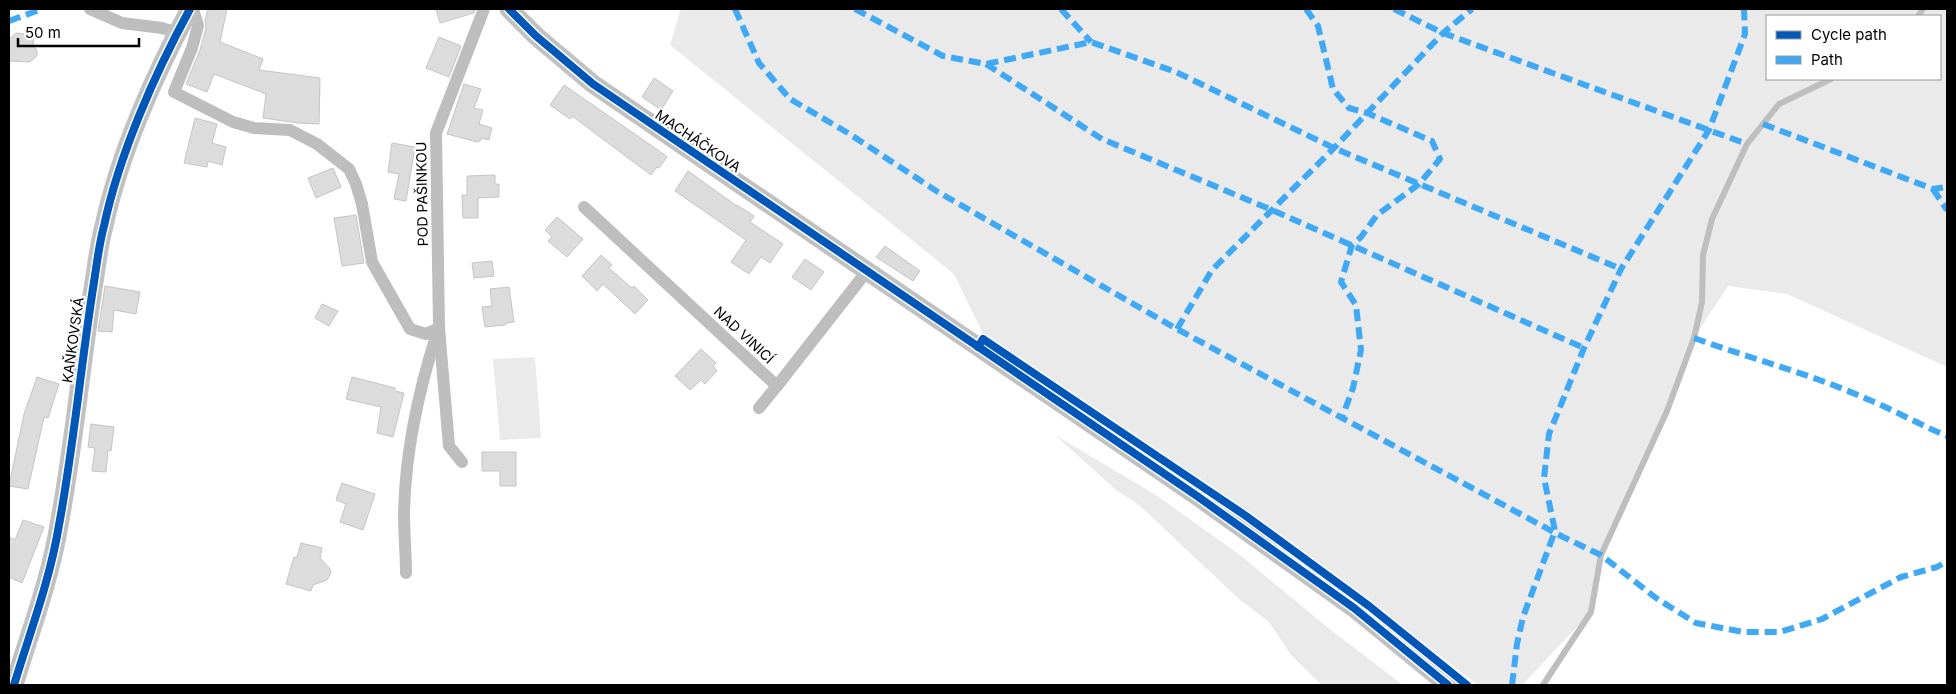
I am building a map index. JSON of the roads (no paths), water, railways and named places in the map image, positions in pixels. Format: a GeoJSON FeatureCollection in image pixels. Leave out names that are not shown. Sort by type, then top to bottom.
{"type":"FeatureCollection","features":[{"type":"Feature","properties":{"kind":"street"},"geometry":{"type":"LineString","coordinates":[[90,9],[122,23],[162,28],[177,33]]}},
{"type":"Feature","properties":{"kind":"street"},"geometry":{"type":"LineString","coordinates":[[191,9],[198,26],[192,48],[174,92],[233,122],[254,128],[290,130],[317,144],[349,169],[362,204],[372,262],[392,299],[410,329],[426,334],[439,328]]}},
{"type":"Feature","properties":{"kind":"street","name":"KAŇKOVSKÁ"},"geometry":{"type":"LineString","coordinates":[[14,685],[49,572],[59,527],[82,354],[104,226],[125,154],[177,33],[191,9]]}},
{"type":"Feature","properties":{"kind":"street","name":"POD PAŠINKOU"},"geometry":{"type":"LineString","coordinates":[[462,462],[449,446],[439,328],[436,133],[484,9]]}},
{"type":"Feature","properties":{"kind":"street","name":"MACHÁČKOVA"},"geometry":{"type":"LineString","coordinates":[[509,9],[536,36],[593,84],[1197,496],[1354,608],[1448,685]]}},
{"type":"Feature","properties":{"kind":"street","name":"NAD VINICÍ"},"geometry":{"type":"LineString","coordinates":[[584,207],[777,386],[875,277]]}},
{"type":"Feature","properties":{"kind":"street","name":"POD PAŠINKOU"},"geometry":{"type":"LineString","coordinates":[[406,573],[404,516],[408,463],[416,412],[439,328]]}},
{"type":"Feature","properties":{"kind":"street"},"geometry":{"type":"LineString","coordinates":[[759,408],[777,386]]}},
{"type":"Feature","properties":{"kind":"lane"},"geometry":{"type":"LineString","coordinates":[[1543,685],[1591,612],[1601,555],[1667,411],[1694,338],[1702,302],[1703,255],[1712,219],[1747,144],[1778,104],[1829,80]]}}]}
